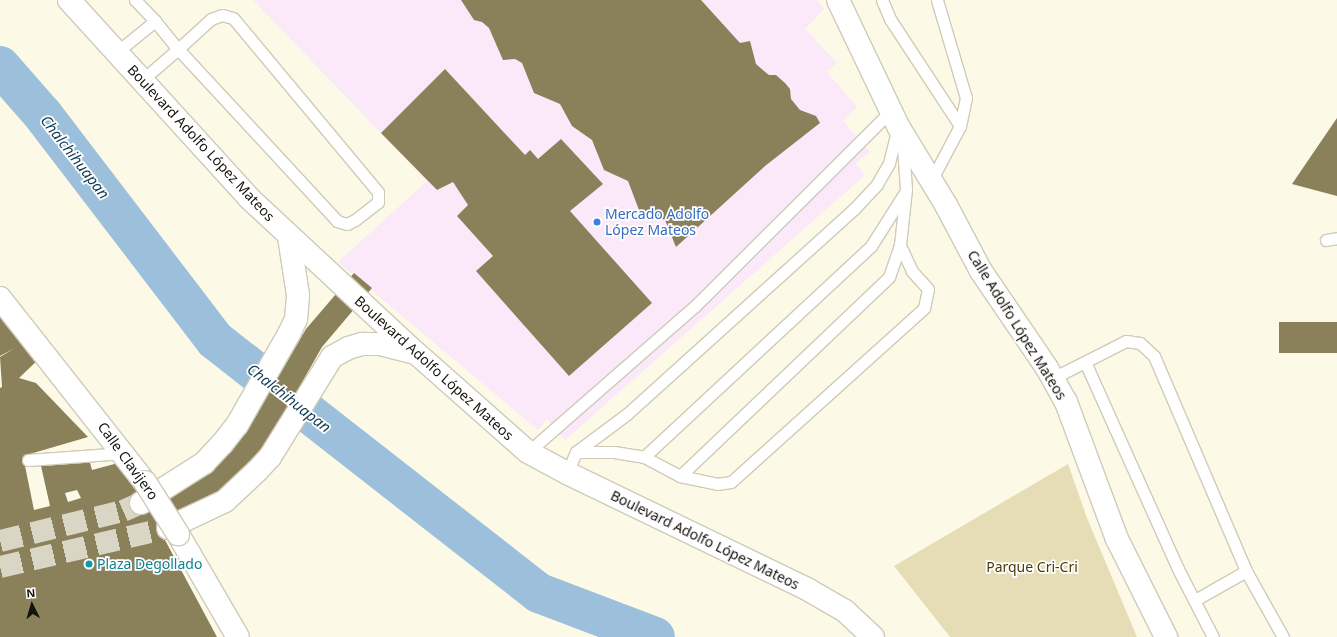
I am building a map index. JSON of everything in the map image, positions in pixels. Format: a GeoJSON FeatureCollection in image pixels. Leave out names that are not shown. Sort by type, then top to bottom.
{"type":"FeatureCollection","features":[{"type":"Feature","properties":{"kind":"main road","name":"Boulevard Adolfo López Mateos"},"geometry":{"type":"LineString","coordinates":[[69,0],[249,198],[289,237],[416,353],[528,452],[567,473],[807,589],[845,611],[873,637]]}},
{"type":"Feature","properties":{"kind":"main road","name":"Calle Adolfo López Mateos"},"geometry":{"type":"LineString","coordinates":[[838,0],[894,118],[981,271],[1053,378],[1066,402],[1117,539],[1166,637]]}},
{"type":"Feature","properties":{"kind":"main road"},"geometry":{"type":"LineString","coordinates":[[141,503],[204,462],[237,425],[289,334],[296,320],[298,295],[289,237]]}},
{"type":"Feature","properties":{"kind":"main road","name":"Calle Clavijero"},"geometry":{"type":"LineString","coordinates":[[0,298],[124,453],[145,482],[173,531],[238,637]]}},
{"type":"Feature","properties":{"kind":"main road"},"geometry":{"type":"LineString","coordinates":[[173,531],[225,501],[270,457],[332,357],[348,348],[362,344],[380,344],[416,353]]}},
{"type":"Feature","properties":{"kind":"lane"},"geometry":{"type":"LineString","coordinates":[[134,0],[155,21],[178,48],[337,221],[347,224],[355,220],[378,202],[378,192],[233,18],[222,15],[211,19],[178,48],[142,80]]}},
{"type":"Feature","properties":{"kind":"lane"},"geometry":{"type":"LineString","coordinates":[[882,0],[890,18],[960,126]]}},
{"type":"Feature","properties":{"kind":"lane"},"geometry":{"type":"LineString","coordinates":[[931,181],[960,126],[966,98],[937,0]]}},
{"type":"Feature","properties":{"kind":"lane"},"geometry":{"type":"LineString","coordinates":[[117,52],[155,21]]}},
{"type":"Feature","properties":{"kind":"lane"},"geometry":{"type":"LineString","coordinates":[[680,476],[889,277],[900,245],[906,189],[906,159],[894,118]]}},
{"type":"Feature","properties":{"kind":"lane"},"geometry":{"type":"LineString","coordinates":[[528,452],[695,306],[894,118]]}},
{"type":"Feature","properties":{"kind":"lane"},"geometry":{"type":"LineString","coordinates":[[567,473],[576,452],[627,414],[854,209],[877,184],[888,164],[894,118]]}},
{"type":"Feature","properties":{"kind":"lane"},"geometry":{"type":"LineString","coordinates":[[644,457],[871,246],[906,189]]}},
{"type":"Feature","properties":{"kind":"lane"},"geometry":{"type":"LineString","coordinates":[[1326,240],[1337,238]]}},
{"type":"Feature","properties":{"kind":"lane"},"geometry":{"type":"LineString","coordinates":[[576,452],[614,452],[644,457],[680,476],[717,484],[731,482],[924,308],[928,290],[912,271],[900,245]]}},
{"type":"Feature","properties":{"kind":"lane"},"geometry":{"type":"LineString","coordinates":[[1053,378],[1126,341],[1140,343],[1154,356],[1246,571],[1283,637]]}},
{"type":"Feature","properties":{"kind":"lane"},"geometry":{"type":"LineString","coordinates":[[1085,362],[1178,569],[1214,637]]}},
{"type":"Feature","properties":{"kind":"lane"},"geometry":{"type":"LineString","coordinates":[[28,460],[124,453]]}},
{"type":"Feature","properties":{"kind":"lane"},"geometry":{"type":"LineString","coordinates":[[1195,600],[1246,571]]}},
{"type":"Feature","properties":{"kind":"shaded area","name":"Mercado Adolfo López Mateos"},"geometry":{"type":"Polygon","coordinates":[[[253,0],[817,0],[824,9],[805,29],[837,63],[827,72],[857,107],[843,121],[870,152],[856,163],[865,175],[565,440],[547,419],[538,430],[338,262],[427,181],[253,0]]]}},
{"type":"Feature","properties":{"kind":"green space","name":"Parque Cri-Cri"},"geometry":{"type":"Polygon","coordinates":[[[1068,464],[1087,518],[1137,637],[950,637],[894,566],[1068,464]]]}},
{"type":"Feature","properties":{"kind":"building"},"geometry":{"type":"Polygon","coordinates":[[[461,0],[701,0],[740,43],[750,41],[756,64],[769,75],[776,75],[785,83],[790,89],[791,99],[800,110],[816,116],[820,123],[765,166],[676,247],[665,220],[639,210],[628,181],[604,170],[592,140],[572,126],[560,104],[534,93],[522,63],[515,59],[503,60],[489,28],[482,22],[474,20],[461,0]]]}},
{"type":"Feature","properties":{"kind":"building"},"geometry":{"type":"Polygon","coordinates":[[[445,69],[525,155],[530,150],[538,159],[561,139],[603,184],[570,211],[652,303],[569,376],[476,271],[493,256],[457,216],[468,205],[453,182],[437,190],[381,133],[445,69]]]}},
{"type":"Feature","properties":{"kind":"building"},"geometry":{"type":"Polygon","coordinates":[[[1337,118],[1337,196],[1292,184],[1337,118]]]}},
{"type":"Feature","properties":{"kind":"building"},"geometry":{"type":"Polygon","coordinates":[[[354,273],[372,288],[322,347],[268,442],[245,470],[219,494],[158,527],[217,637],[0,637],[0,388],[2,387],[0,357],[15,348],[0,356],[0,314],[42,356],[19,378],[36,383],[88,437],[23,456],[34,510],[50,506],[41,466],[89,459],[92,470],[122,462],[147,507],[227,453],[250,425],[306,329],[354,273]],[[77,490],[65,493],[68,502],[81,498],[77,490]]]}},
{"type":"Feature","properties":{"kind":"building"},"geometry":{"type":"Polygon","coordinates":[[[1279,322],[1337,322],[1337,353],[1279,353],[1279,322]]]}},
{"type":"Feature","properties":{"kind":"waterway","name":"Chalchihuapan"},"geometry":{"type":"LineString","coordinates":[[0,66],[43,115],[215,340],[539,593],[655,637]]}},
{"type":"Feature","properties":{"kind":"tunnel"},"geometry":{"type":"LineString","coordinates":[[0,541],[123,511],[141,503]]}},
{"type":"Feature","properties":{"kind":"tunnel"},"geometry":{"type":"LineString","coordinates":[[0,567],[168,528]]}},
{"type":"Feature","properties":{"kind":"place","name":"Mercado Adolfo López Mateos"},"geometry":{"type":"Point","coordinates":[597,222]}},
{"type":"Feature","properties":{"kind":"place","name":"Plaza Degollado"},"geometry":{"type":"Point","coordinates":[89,564]}}]}
